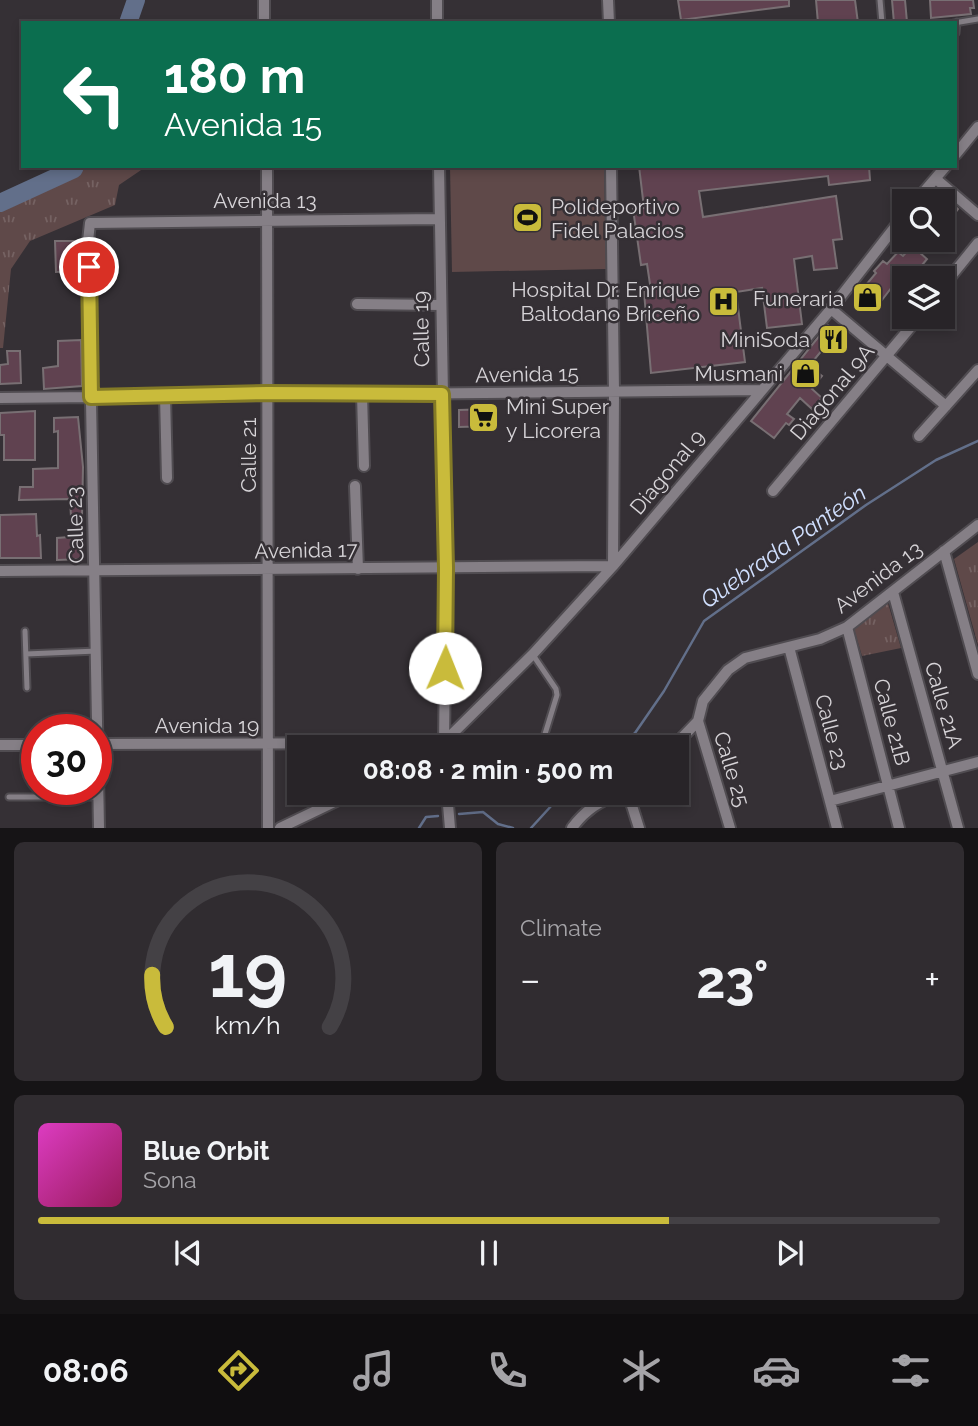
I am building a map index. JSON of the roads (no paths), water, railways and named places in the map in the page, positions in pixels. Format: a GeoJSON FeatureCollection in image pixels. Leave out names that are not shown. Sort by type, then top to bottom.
{"type":"FeatureCollection","features":[{"type":"Feature","properties":{"kind":"street"},"geometry":{"type":"LineString","coordinates":[[264,0],[264,21]]}},
{"type":"Feature","properties":{"kind":"street"},"geometry":{"type":"LineString","coordinates":[[437,0],[437,21]]}},
{"type":"Feature","properties":{"kind":"street"},"geometry":{"type":"LineString","coordinates":[[608,0],[609,21]]}},
{"type":"Feature","properties":{"kind":"street"},"geometry":{"type":"LineString","coordinates":[[957,153],[978,127]]}},
{"type":"Feature","properties":{"kind":"street","name":"Calle 21"},"geometry":{"type":"LineString","coordinates":[[267,168],[268,828]]}},
{"type":"Feature","properties":{"kind":"street","name":"Calle 19"},"geometry":{"type":"LineString","coordinates":[[439,168],[446,568],[442,735]]}},
{"type":"Feature","properties":{"kind":"street"},"geometry":{"type":"LineString","coordinates":[[611,168],[613,566]]}},
{"type":"Feature","properties":{"kind":"street"},"geometry":{"type":"LineString","coordinates":[[927,189],[944,168]]}},
{"type":"Feature","properties":{"kind":"street"},"geometry":{"type":"LineString","coordinates":[[936,179],[978,215]]}},
{"type":"Feature","properties":{"kind":"street","name":"Avenida 13"},"geometry":{"type":"LineString","coordinates":[[90,223],[439,219]]}},
{"type":"Feature","properties":{"kind":"street","name":"Calle 23"},"geometry":{"type":"LineString","coordinates":[[90,223],[88,241],[97,714]]}},
{"type":"Feature","properties":{"kind":"street","name":"Diagonal 9"},"geometry":{"type":"LineString","coordinates":[[453,735],[533,654],[613,566],[831,309],[892,231]]}},
{"type":"Feature","properties":{"kind":"street"},"geometry":{"type":"LineString","coordinates":[[955,271],[978,243]]}},
{"type":"Feature","properties":{"kind":"street"},"geometry":{"type":"LineString","coordinates":[[357,304],[440,305]]}},
{"type":"Feature","properties":{"kind":"street"},"geometry":{"type":"LineString","coordinates":[[831,309],[946,406]]}},
{"type":"Feature","properties":{"kind":"street","name":"Diagonal 9A"},"geometry":{"type":"LineString","coordinates":[[773,491],[909,329]]}},
{"type":"Feature","properties":{"kind":"street"},"geometry":{"type":"LineString","coordinates":[[919,436],[978,370]]}},
{"type":"Feature","properties":{"kind":"street","name":"Avenida 15"},"geometry":{"type":"LineString","coordinates":[[0,398],[267,393],[761,390]]}},
{"type":"Feature","properties":{"kind":"street"},"geometry":{"type":"LineString","coordinates":[[362,394],[364,466]]}},
{"type":"Feature","properties":{"kind":"street"},"geometry":{"type":"LineString","coordinates":[[164,396],[167,478]]}},
{"type":"Feature","properties":{"kind":"street"},"geometry":{"type":"LineString","coordinates":[[355,486],[358,569]]}},
{"type":"Feature","properties":{"kind":"street","name":"Avenida 13"},"geometry":{"type":"LineString","coordinates":[[685,735],[698,721],[704,701],[727,670],[745,658],[820,639],[847,627],[978,525]]}},
{"type":"Feature","properties":{"kind":"street"},"geometry":{"type":"LineString","coordinates":[[944,551],[977,666]]}},
{"type":"Feature","properties":{"kind":"street","name":"Avenida 17"},"geometry":{"type":"LineString","coordinates":[[0,572],[613,566]]}},
{"type":"Feature","properties":{"kind":"street","name":"Calle 21A"},"geometry":{"type":"LineString","coordinates":[[893,592],[958,828]]}},
{"type":"Feature","properties":{"kind":"street","name":"Calle 21B"},"geometry":{"type":"LineString","coordinates":[[847,627],[899,828]]}},
{"type":"Feature","properties":{"kind":"street","name":"Calle 23"},"geometry":{"type":"LineString","coordinates":[[789,647],[837,828]]}},
{"type":"Feature","properties":{"kind":"street","name":"Calle 25"},"geometry":{"type":"LineString","coordinates":[[698,721],[730,828]]}},
{"type":"Feature","properties":{"kind":"street","name":"Avenida 19"},"geometry":{"type":"LineString","coordinates":[[112,744],[287,744]]}},
{"type":"Feature","properties":{"kind":"street"},"geometry":{"type":"LineString","coordinates":[[0,745],[21,745]]}},
{"type":"Feature","properties":{"kind":"street"},"geometry":{"type":"LineString","coordinates":[[830,801],[978,762]]}},
{"type":"Feature","properties":{"kind":"street","name":"Calle 23"},"geometry":{"type":"LineString","coordinates":[[99,805],[99,828]]}},
{"type":"Feature","properties":{"kind":"street"},"geometry":{"type":"LineString","coordinates":[[280,828],[328,805]]}},
{"type":"Feature","properties":{"kind":"street"},"geometry":{"type":"LineString","coordinates":[[448,805],[450,828]]}},
{"type":"Feature","properties":{"kind":"street"},"geometry":{"type":"LineString","coordinates":[[572,828],[594,805]]}},
{"type":"Feature","properties":{"kind":"street"},"geometry":{"type":"LineString","coordinates":[[632,805],[639,828]]}},
{"type":"Feature","properties":{"kind":"lane"},"geometry":{"type":"LineString","coordinates":[[880,0],[882,21]]}},
{"type":"Feature","properties":{"kind":"lane"},"geometry":{"type":"LineString","coordinates":[[957,23],[978,19]]}},
{"type":"Feature","properties":{"kind":"lane"},"geometry":{"type":"LineString","coordinates":[[24,631],[27,688]]}},
{"type":"Feature","properties":{"kind":"lane"},"geometry":{"type":"LineString","coordinates":[[26,654],[97,651]]}},
{"type":"Feature","properties":{"kind":"lane"},"geometry":{"type":"LineString","coordinates":[[533,654],[556,689],[557,695],[545,735]]}},
{"type":"Feature","properties":{"kind":"lane"},"geometry":{"type":"LineString","coordinates":[[9,797],[21,797]]}},
{"type":"Feature","properties":{"kind":"waterway"},"geometry":{"type":"LineString","coordinates":[[129,21],[136,0]]}},
{"type":"Feature","properties":{"kind":"waterway"},"geometry":{"type":"LineString","coordinates":[[0,203],[74,168]]}},
{"type":"Feature","properties":{"kind":"waterway","name":"Quebrada Panteón"},"geometry":{"type":"LineString","coordinates":[[632,735],[664,691],[704,621],[866,505],[936,460],[978,441]]}},
{"type":"Feature","properties":{"kind":"waterway","name":"Quebrada Panteón"},"geometry":{"type":"LineString","coordinates":[[531,828],[552,805]]}},
{"type":"Feature","properties":{"kind":"waterway","name":"Quebrada Panteón"},"geometry":{"type":"LineString","coordinates":[[459,814],[483,812],[498,824],[513,828]]}},
{"type":"Feature","properties":{"kind":"waterway","name":"Quebrada Panteón"},"geometry":{"type":"LineString","coordinates":[[419,828],[426,817],[438,816]]}},
{"type":"Feature","properties":{"kind":"place","name":"Polideportivo Fidel Palacios"},"geometry":{"type":"Point","coordinates":[528,218]}},
{"type":"Feature","properties":{"kind":"place","name":"Funeraria"},"geometry":{"type":"Point","coordinates":[867,298]}},
{"type":"Feature","properties":{"kind":"place","name":"Hospital Dr. Enrique Baltodano Briceño"},"geometry":{"type":"Point","coordinates":[723,301]}},
{"type":"Feature","properties":{"kind":"place","name":"MiniSoda"},"geometry":{"type":"Point","coordinates":[833,339]}},
{"type":"Feature","properties":{"kind":"place","name":"Musmani"},"geometry":{"type":"Point","coordinates":[806,373]}},
{"type":"Feature","properties":{"kind":"place","name":"Mini Super y Licorera"},"geometry":{"type":"Point","coordinates":[483,418]}}]}
